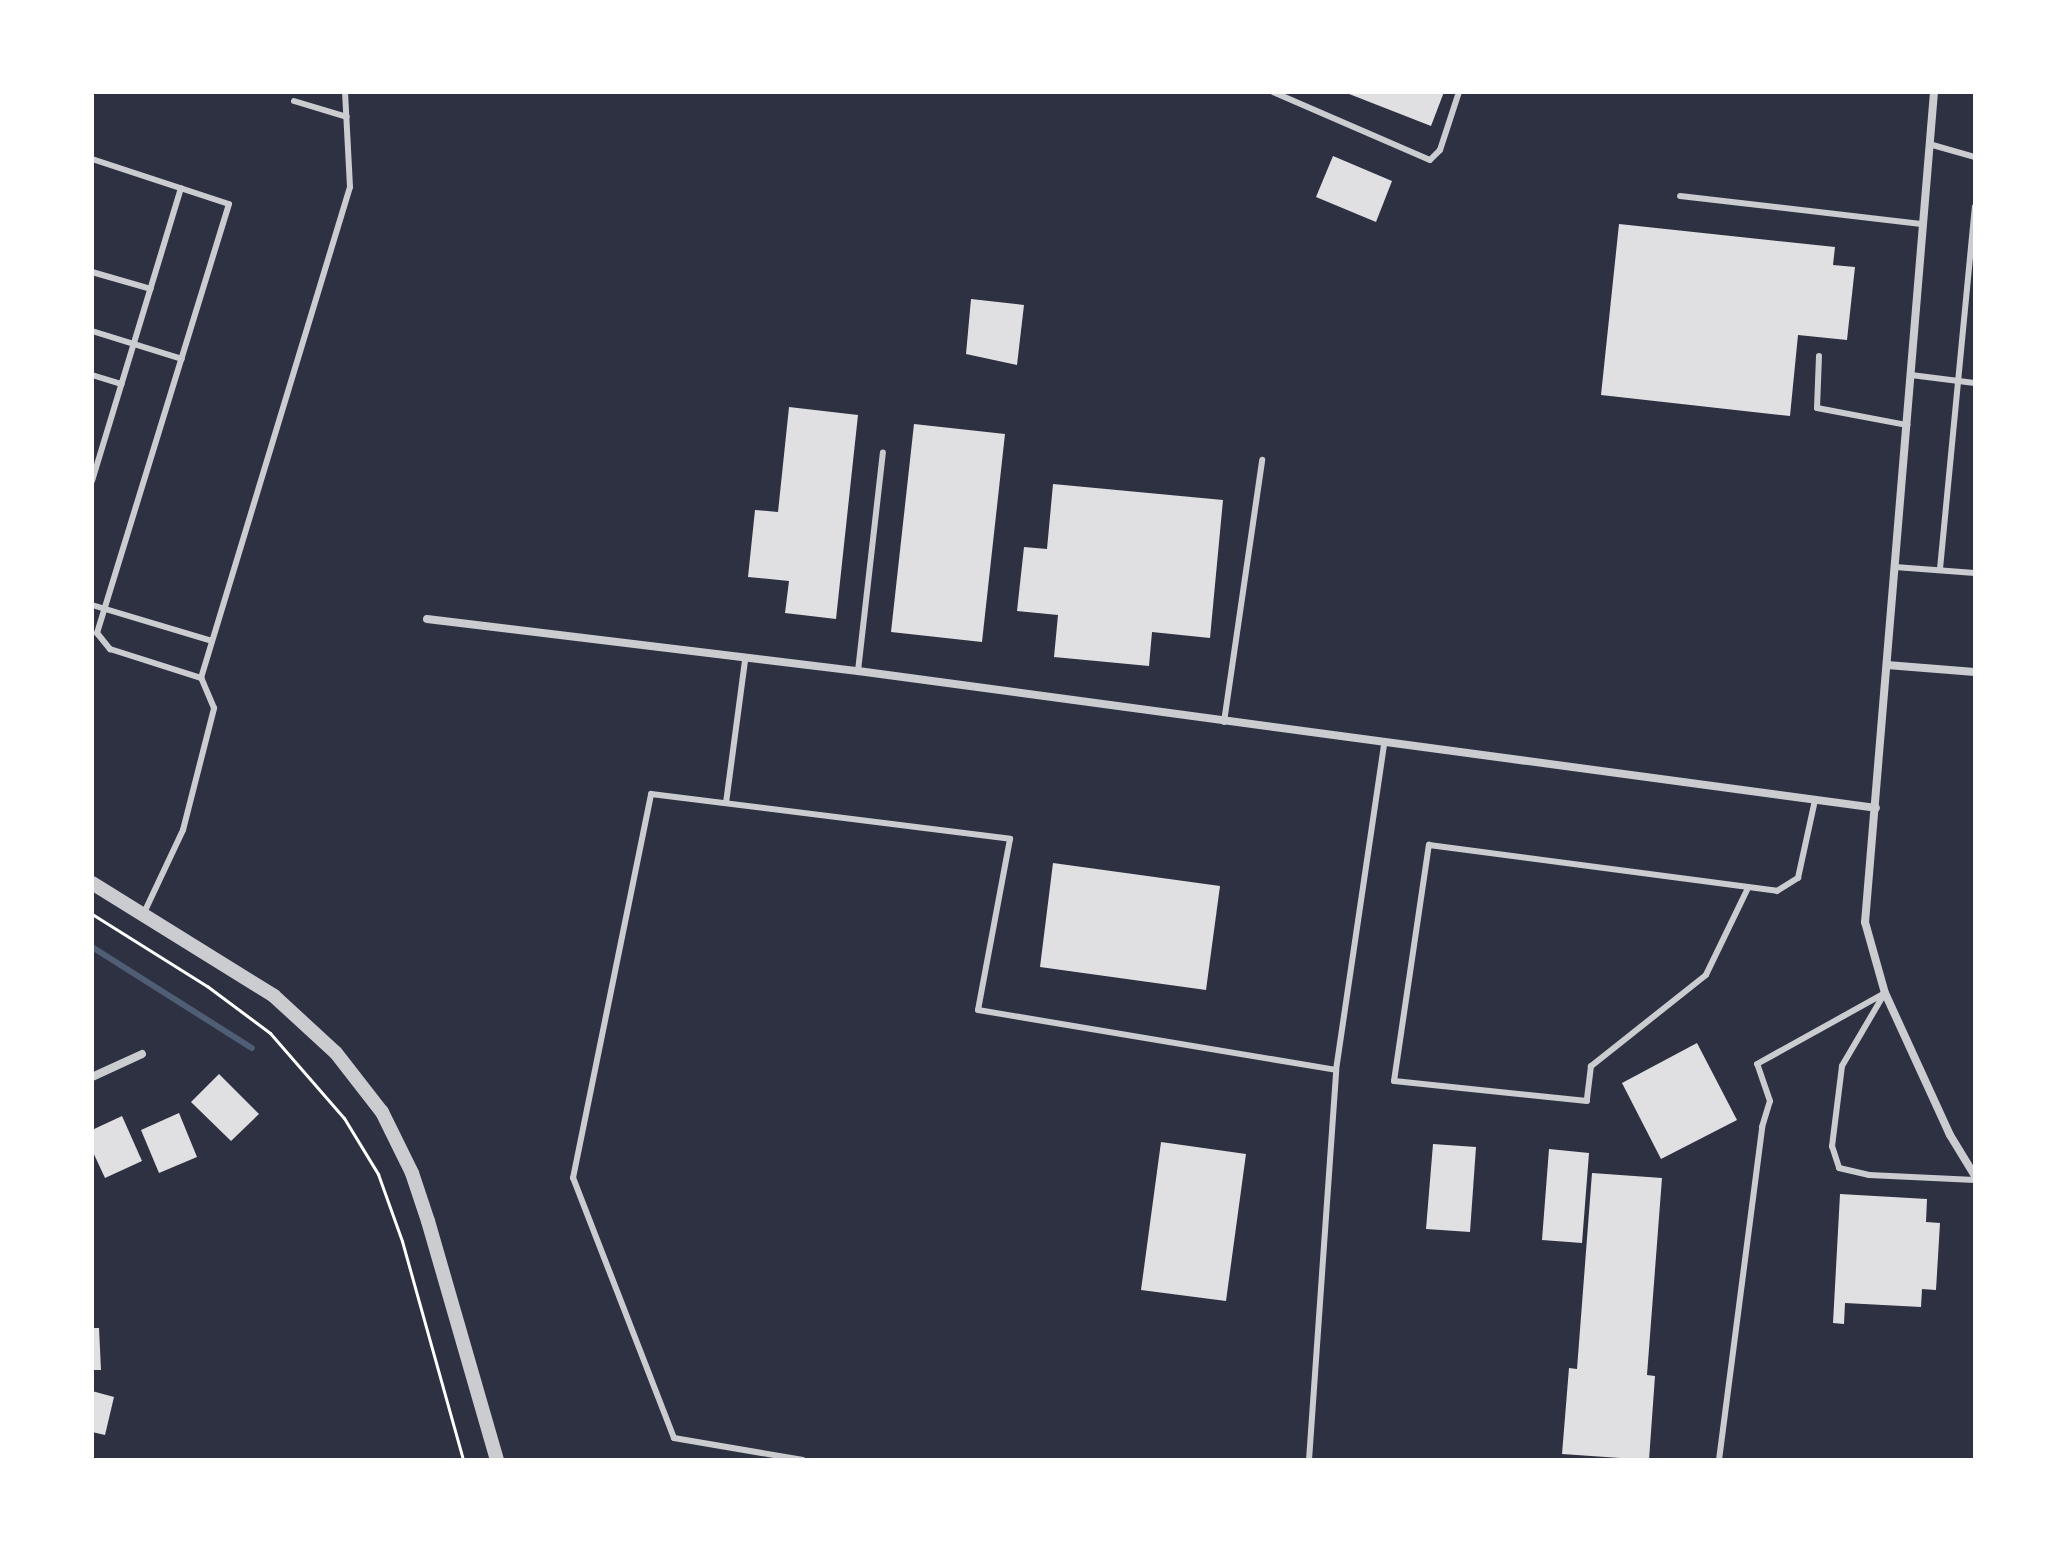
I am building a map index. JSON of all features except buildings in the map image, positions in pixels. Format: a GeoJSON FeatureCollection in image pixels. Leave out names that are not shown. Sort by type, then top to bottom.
{"type":"FeatureCollection","features":[{"type":"Feature","properties":{"kind":"street"},"geometry":{"type":"LineString","coordinates":[[1934,92],[1865,922],[1885,993],[1950,1135],[1975,1178]]}},
{"type":"Feature","properties":{"kind":"street"},"geometry":{"type":"LineString","coordinates":[[427,619],[745,661],[858,671],[1876,808]]}},
{"type":"Feature","properties":{"kind":"street"},"geometry":{"type":"LineString","coordinates":[[1887,665],[1975,672]]}},
{"type":"Feature","properties":{"kind":"street"},"geometry":{"type":"LineString","coordinates":[[92,883],[305,1022],[382,1112],[420,1197],[497,1460]]}},
{"type":"Feature","properties":{"kind":"street"},"geometry":{"type":"LineString","coordinates":[[92,1077],[142,1054]]}},
{"type":"Feature","properties":{"kind":"lane"},"geometry":{"type":"LineString","coordinates":[[143,915],[183,830],[214,708],[201,678],[347,199],[345,92]]}},
{"type":"Feature","properties":{"kind":"lane"},"geometry":{"type":"LineString","coordinates":[[1273,92],[1430,160],[1440,150],[1459,92]]}},
{"type":"Feature","properties":{"kind":"lane"},"geometry":{"type":"LineString","coordinates":[[294,101],[347,117]]}},
{"type":"Feature","properties":{"kind":"lane"},"geometry":{"type":"LineString","coordinates":[[1929,144],[1975,157]]}},
{"type":"Feature","properties":{"kind":"lane"},"geometry":{"type":"LineString","coordinates":[[92,159],[229,204],[97,633],[110,649],[201,678]]}},
{"type":"Feature","properties":{"kind":"lane"},"geometry":{"type":"LineString","coordinates":[[92,481],[94,466],[181,188]]}},
{"type":"Feature","properties":{"kind":"lane"},"geometry":{"type":"LineString","coordinates":[[1680,196],[1923,224]]}},
{"type":"Feature","properties":{"kind":"lane"},"geometry":{"type":"LineString","coordinates":[[1940,569],[1975,207]]}},
{"type":"Feature","properties":{"kind":"lane"},"geometry":{"type":"LineString","coordinates":[[92,281],[95,272],[151,289]]}},
{"type":"Feature","properties":{"kind":"lane"},"geometry":{"type":"LineString","coordinates":[[92,331],[182,359]]}},
{"type":"Feature","properties":{"kind":"lane"},"geometry":{"type":"LineString","coordinates":[[1819,356],[1817,408],[1907,425]]}},
{"type":"Feature","properties":{"kind":"lane"},"geometry":{"type":"LineString","coordinates":[[92,375],[122,384]]}},
{"type":"Feature","properties":{"kind":"lane"},"geometry":{"type":"LineString","coordinates":[[1911,375],[1975,383]]}},
{"type":"Feature","properties":{"kind":"lane"},"geometry":{"type":"LineString","coordinates":[[858,671],[883,452]]}},
{"type":"Feature","properties":{"kind":"lane"},"geometry":{"type":"LineString","coordinates":[[1224,722],[1262,460]]}},
{"type":"Feature","properties":{"kind":"lane"},"geometry":{"type":"LineString","coordinates":[[1895,567],[1975,573]]}},
{"type":"Feature","properties":{"kind":"lane"},"geometry":{"type":"LineString","coordinates":[[92,605],[212,641]]}},
{"type":"Feature","properties":{"kind":"lane"},"geometry":{"type":"LineString","coordinates":[[726,803],[745,661]]}},
{"type":"Feature","properties":{"kind":"lane"},"geometry":{"type":"LineString","coordinates":[[1309,1460],[1336,1070],[1384,744]]}},
{"type":"Feature","properties":{"kind":"lane"},"geometry":{"type":"LineString","coordinates":[[803,1460],[674,1438],[573,1178],[651,794],[1010,839],[978,1010],[1336,1070]]}},
{"type":"Feature","properties":{"kind":"lane"},"geometry":{"type":"LineString","coordinates":[[1747,890],[1706,975],[1591,1066],[1587,1101],[1394,1081],[1429,845],[1747,890],[1777,891],[1798,878],[1815,800]]}},
{"type":"Feature","properties":{"kind":"lane"},"geometry":{"type":"LineString","coordinates":[[1885,993],[1842,1066],[1832,1146],[1839,1168],[1869,1175],[1975,1178]]}},
{"type":"Feature","properties":{"kind":"lane"},"geometry":{"type":"LineString","coordinates":[[1719,1460],[1762,1127],[1770,1101],[1757,1064],[1885,993]]}},
{"type":"Feature","properties":{"kind":"path"},"geometry":{"type":"LineString","coordinates":[[92,914],[207,986],[270,1033],[344,1118],[378,1174],[402,1241],[463,1460]]}},
{"type":"Feature","properties":{"kind":"waterway"},"geometry":{"type":"LineString","coordinates":[[92,947],[252,1048]]}}]}
